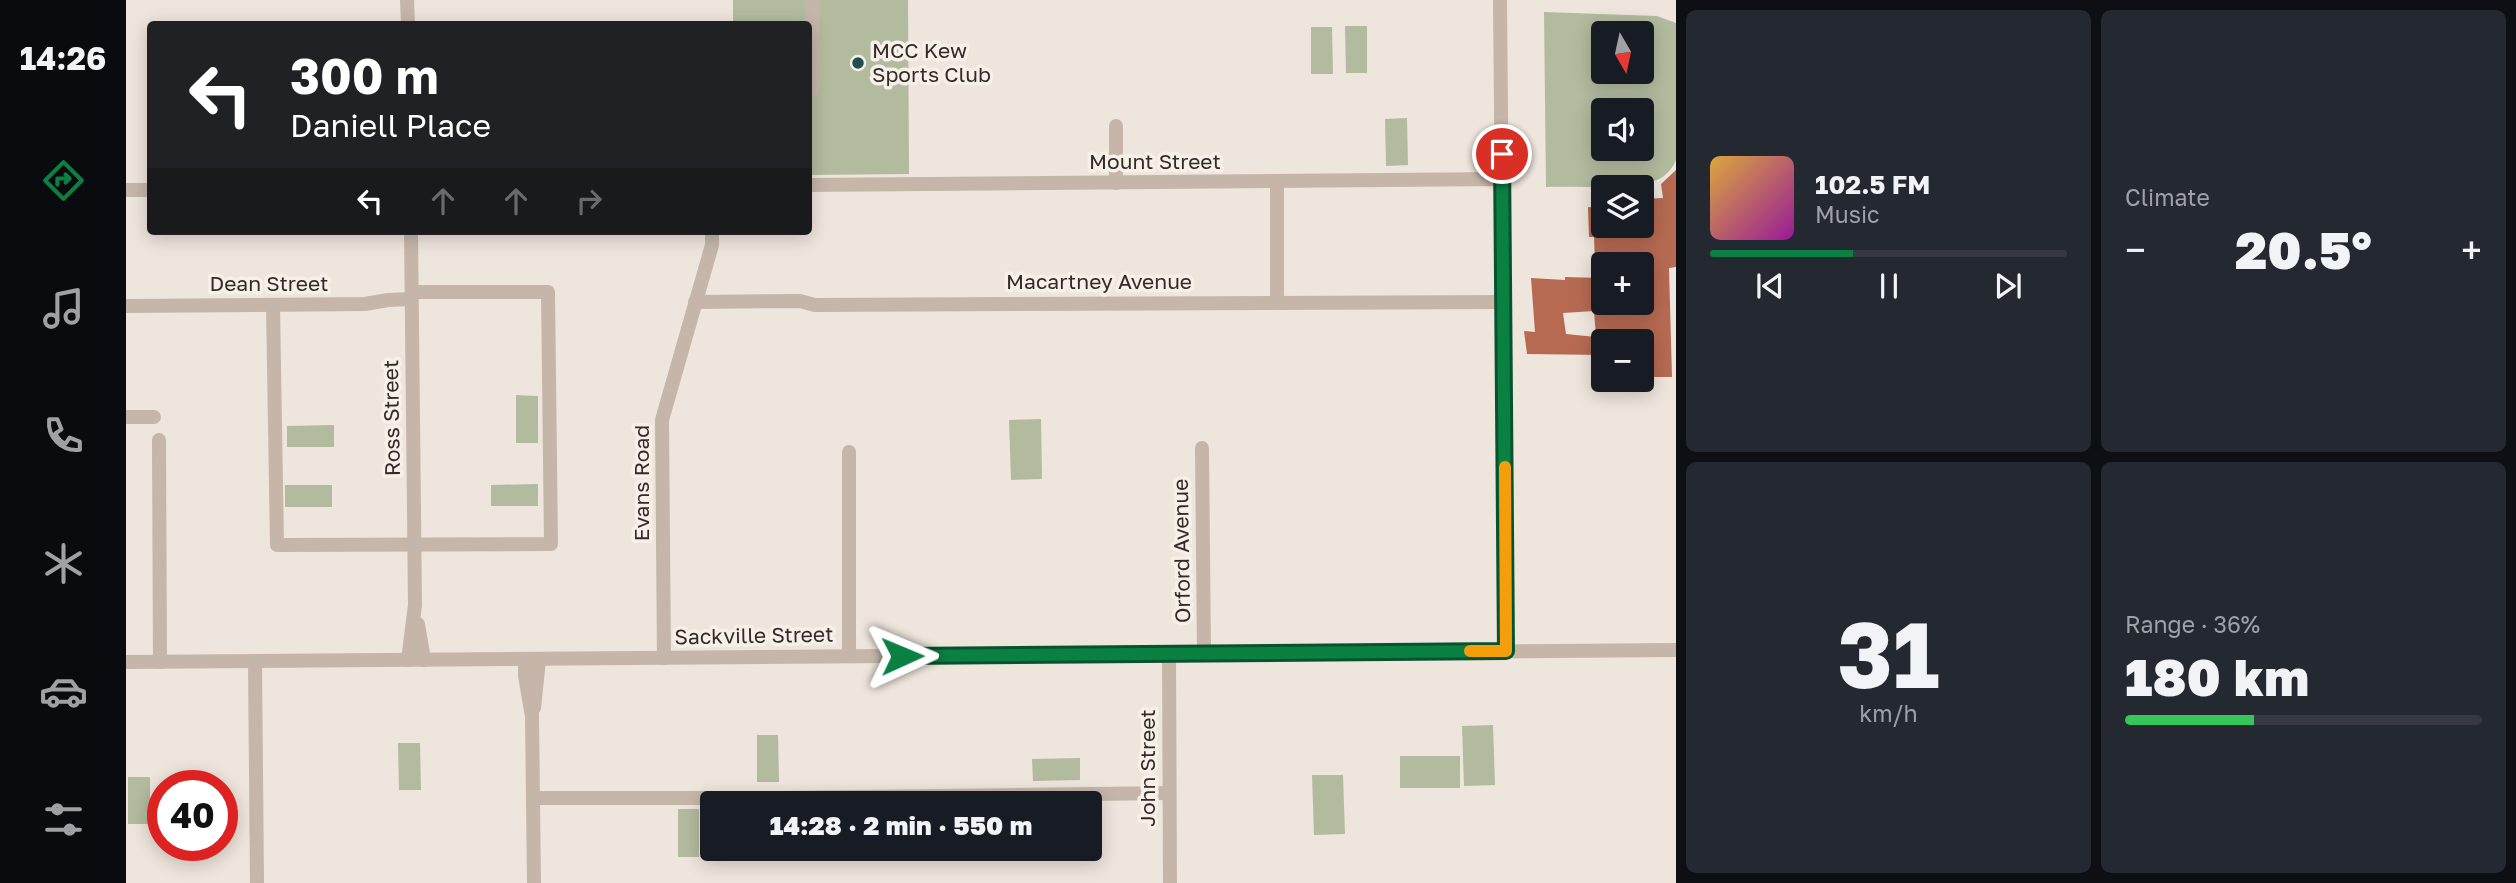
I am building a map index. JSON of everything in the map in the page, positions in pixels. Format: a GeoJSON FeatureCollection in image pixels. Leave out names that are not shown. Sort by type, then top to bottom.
{"type":"FeatureCollection","features":[{"type":"Feature","properties":{"kind":"street"},"geometry":{"type":"LineString","coordinates":[[407,0],[408,21]]}},
{"type":"Feature","properties":{"kind":"street"},"geometry":{"type":"LineString","coordinates":[[812,0],[812,90]]}},
{"type":"Feature","properties":{"kind":"street"},"geometry":{"type":"LineString","coordinates":[[1500,0],[1506,651]]}},
{"type":"Feature","properties":{"kind":"street"},"geometry":{"type":"LineString","coordinates":[[1116,126],[1116,183]]}},
{"type":"Feature","properties":{"kind":"street","name":"Mount Street"},"geometry":{"type":"LineString","coordinates":[[812,185],[1503,179]]}},
{"type":"Feature","properties":{"kind":"street"},"geometry":{"type":"LineString","coordinates":[[1277,183],[1277,303]]}},
{"type":"Feature","properties":{"kind":"street"},"geometry":{"type":"LineString","coordinates":[[126,190],[147,190]]}},
{"type":"Feature","properties":{"kind":"street","name":"Ross Street"},"geometry":{"type":"LineString","coordinates":[[408,660],[415,605],[411,235]]}},
{"type":"Feature","properties":{"kind":"street","name":"Evans Road"},"geometry":{"type":"LineString","coordinates":[[664,658],[661,426],[667,395],[712,245],[712,235]]}},
{"type":"Feature","properties":{"kind":"street","name":"Dean Street"},"geometry":{"type":"LineString","coordinates":[[126,306],[365,304],[412,295],[548,292],[551,544],[414,545]]}},
{"type":"Feature","properties":{"kind":"street","name":"Macartney Avenue"},"geometry":{"type":"LineString","coordinates":[[695,302],[800,301],[815,305],[1504,302]]}},
{"type":"Feature","properties":{"kind":"street"},"geometry":{"type":"LineString","coordinates":[[273,305],[277,545],[414,545]]}},
{"type":"Feature","properties":{"kind":"street"},"geometry":{"type":"LineString","coordinates":[[126,417],[154,417]]}},
{"type":"Feature","properties":{"kind":"street"},"geometry":{"type":"LineString","coordinates":[[159,440],[160,662]]}},
{"type":"Feature","properties":{"kind":"street","name":"Orford Avenue"},"geometry":{"type":"LineString","coordinates":[[1202,448],[1204,653]]}},
{"type":"Feature","properties":{"kind":"street"},"geometry":{"type":"LineString","coordinates":[[849,452],[849,656]]}},
{"type":"Feature","properties":{"kind":"street","name":"Ross Street"},"geometry":{"type":"LineString","coordinates":[[415,605],[424,660]]}},
{"type":"Feature","properties":{"kind":"street","name":"Sackville Street"},"geometry":{"type":"LineString","coordinates":[[126,662],[1676,650]]}},
{"type":"Feature","properties":{"kind":"street","name":"John Street"},"geometry":{"type":"LineString","coordinates":[[1169,654],[1170,883]]}},
{"type":"Feature","properties":{"kind":"street"},"geometry":{"type":"LineString","coordinates":[[532,660],[525,677],[533,716],[534,883]]}},
{"type":"Feature","properties":{"kind":"street"},"geometry":{"type":"LineString","coordinates":[[255,661],[257,883]]}},
{"type":"Feature","properties":{"kind":"street"},"geometry":{"type":"LineString","coordinates":[[534,798],[763,799],[1169,793]]}},
{"type":"Feature","properties":{"kind":"green space","name":"MCC Kew Sports Club"},"geometry":{"type":"Polygon","coordinates":[[[733,0],[908,0],[909,174],[812,175],[812,21],[733,21],[733,0]]]}},
{"type":"Feature","properties":{"kind":"green space"},"geometry":{"type":"Polygon","coordinates":[[[1544,12],[1657,16],[1676,23],[1676,160],[1671,169],[1657,180],[1654,181],[1654,175],[1591,175],[1591,187],[1546,187],[1544,12]]]}},
{"type":"Feature","properties":{"kind":"green space"},"geometry":{"type":"Polygon","coordinates":[[[1345,26],[1367,26],[1367,73],[1346,73],[1345,26]]]}},
{"type":"Feature","properties":{"kind":"green space"},"geometry":{"type":"Polygon","coordinates":[[[1311,27],[1332,27],[1333,74],[1311,74],[1311,27]]]}},
{"type":"Feature","properties":{"kind":"green space"},"geometry":{"type":"Polygon","coordinates":[[[1407,118],[1408,165],[1386,166],[1385,119],[1407,118]]]}},
{"type":"Feature","properties":{"kind":"green space"},"geometry":{"type":"Polygon","coordinates":[[[516,395],[538,396],[538,443],[516,443],[516,395]]]}},
{"type":"Feature","properties":{"kind":"green space"},"geometry":{"type":"Polygon","coordinates":[[[1041,419],[1042,479],[1011,480],[1009,420],[1041,419]]]}},
{"type":"Feature","properties":{"kind":"green space"},"geometry":{"type":"Polygon","coordinates":[[[334,425],[334,447],[287,447],[287,426],[334,425]]]}},
{"type":"Feature","properties":{"kind":"green space"},"geometry":{"type":"Polygon","coordinates":[[[538,484],[538,506],[491,506],[491,485],[538,484]]]}},
{"type":"Feature","properties":{"kind":"green space"},"geometry":{"type":"Polygon","coordinates":[[[285,485],[332,485],[332,507],[285,507],[285,485]]]}},
{"type":"Feature","properties":{"kind":"green space"},"geometry":{"type":"Polygon","coordinates":[[[1493,725],[1495,785],[1464,786],[1462,726],[1493,725]]]}},
{"type":"Feature","properties":{"kind":"green space"},"geometry":{"type":"Polygon","coordinates":[[[757,735],[778,735],[779,782],[757,782],[757,735]]]}},
{"type":"Feature","properties":{"kind":"green space"},"geometry":{"type":"Polygon","coordinates":[[[398,743],[420,743],[421,790],[399,790],[398,743]]]}},
{"type":"Feature","properties":{"kind":"green space"},"geometry":{"type":"Polygon","coordinates":[[[1400,756],[1460,756],[1460,788],[1400,788],[1400,756]]]}},
{"type":"Feature","properties":{"kind":"green space"},"geometry":{"type":"Polygon","coordinates":[[[1080,758],[1080,780],[1033,781],[1032,759],[1080,758]]]}},
{"type":"Feature","properties":{"kind":"green space"},"geometry":{"type":"Polygon","coordinates":[[[1312,775],[1343,775],[1345,834],[1314,835],[1312,775]]]}},
{"type":"Feature","properties":{"kind":"green space"},"geometry":{"type":"Polygon","coordinates":[[[128,777],[147,777],[147,824],[128,824],[128,777]]]}},
{"type":"Feature","properties":{"kind":"green space"},"geometry":{"type":"Polygon","coordinates":[[[678,809],[699,809],[699,857],[678,857],[678,809]]]}},
{"type":"Feature","properties":{"kind":"building"},"geometry":{"type":"Polygon","coordinates":[[[1676,170],[1676,267],[1669,268],[1672,377],[1654,377],[1654,329],[1595,329],[1594,315],[1654,315],[1654,252],[1595,252],[1594,238],[1654,238],[1654,198],[1663,198],[1661,184],[1676,170]]]}},
{"type":"Feature","properties":{"kind":"building"},"geometry":{"type":"Polygon","coordinates":[[[1588,207],[1591,207],[1591,237],[1589,237],[1588,207]]]}},
{"type":"Feature","properties":{"kind":"building"},"geometry":{"type":"Polygon","coordinates":[[[1565,277],[1591,278],[1591,311],[1563,313],[1566,334],[1591,336],[1591,355],[1527,354],[1524,331],[1535,332],[1531,278],[1565,280],[1565,277]]]}},
{"type":"Feature","properties":{"kind":"slow traffic"},"geometry":{"type":"LineString","coordinates":[[1470,651],[1506,651],[1505,467]]}},
{"type":"Feature","properties":{"kind":"place","name":"MCC Kew Sports Club"},"geometry":{"type":"Point","coordinates":[858,63]}},
{"type":"Feature","properties":{"kind":"route"},"geometry":{"type":"LineString","coordinates":[[902,656],[1506,651],[1502,154]]}}]}
